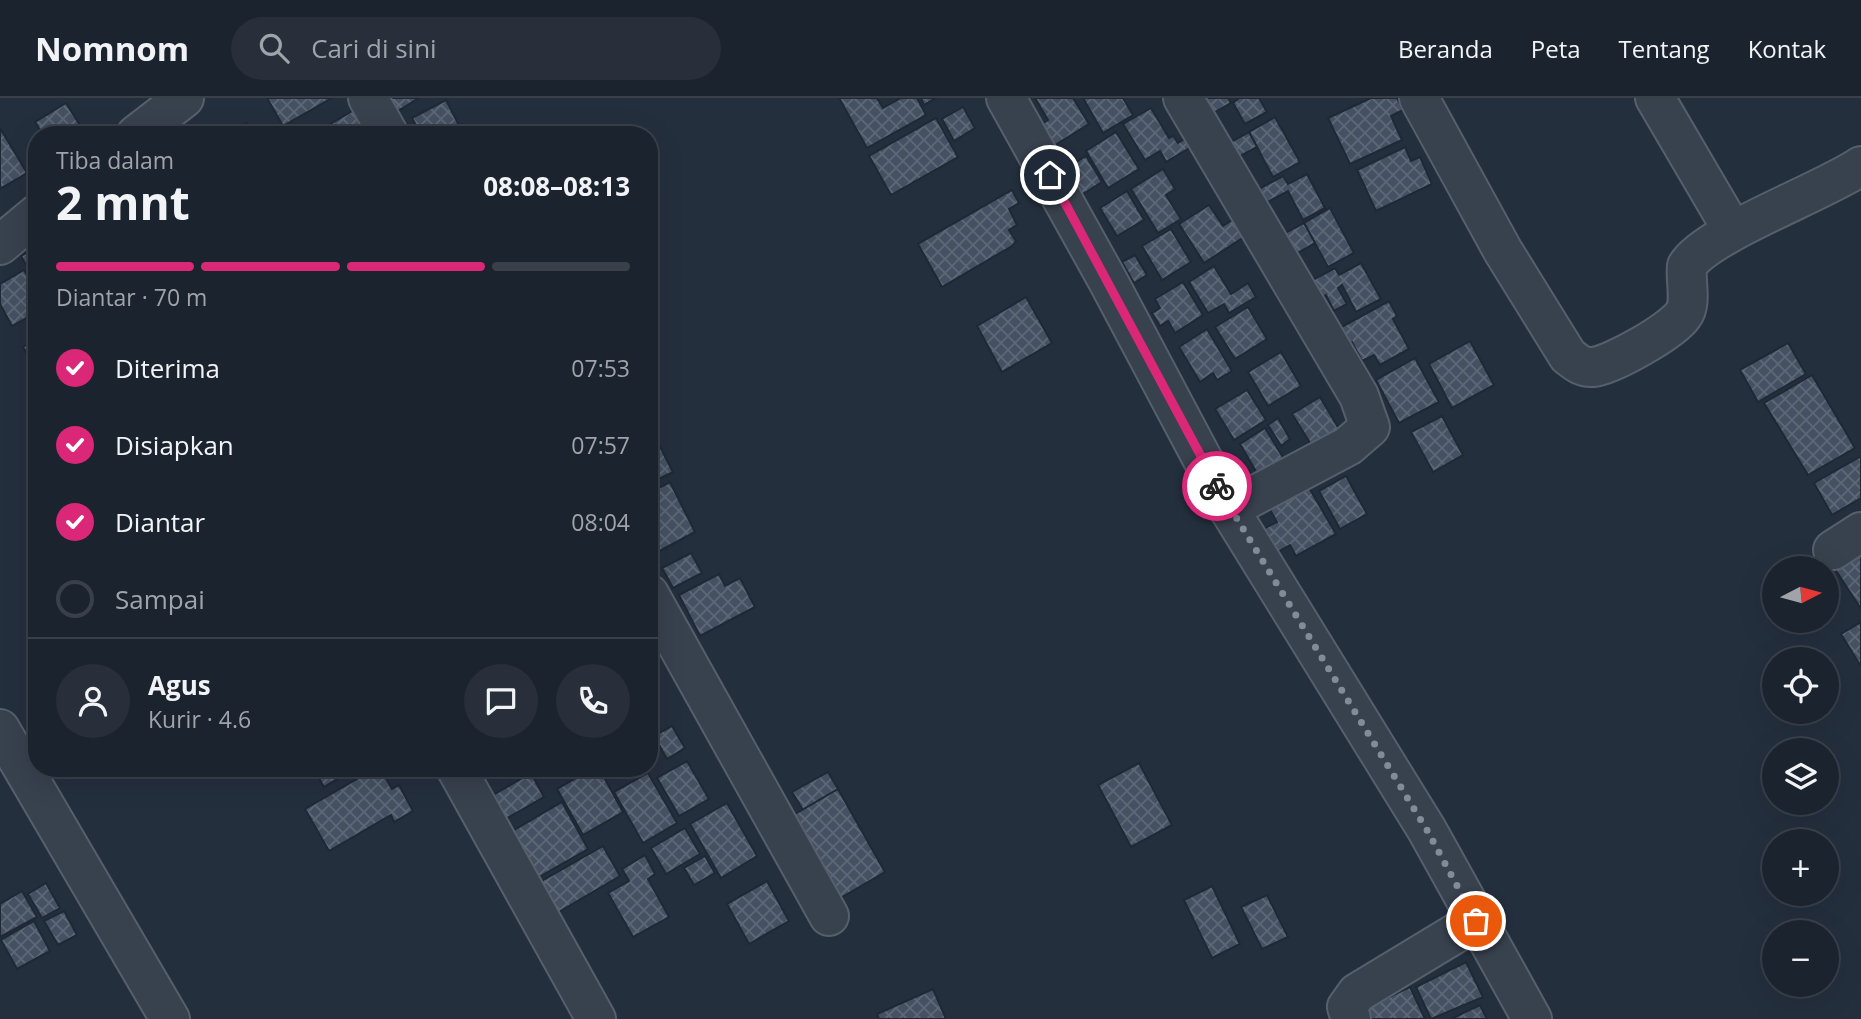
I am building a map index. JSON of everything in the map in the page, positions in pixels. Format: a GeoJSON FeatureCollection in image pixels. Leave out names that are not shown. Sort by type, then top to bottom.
{"type":"FeatureCollection","features":[{"type":"Feature","properties":{"kind":"street"},"geometry":{"type":"LineString","coordinates":[[148,126],[184,98]]}},
{"type":"Feature","properties":{"kind":"street"},"geometry":{"type":"LineString","coordinates":[[368,98],[384,126]]}},
{"type":"Feature","properties":{"kind":"street"},"geometry":{"type":"LineString","coordinates":[[1006,98],[1108,281],[1229,509],[1427,830],[1532,1019]]}},
{"type":"Feature","properties":{"kind":"street"},"geometry":{"type":"LineString","coordinates":[[1183,98],[1359,396],[1370,420],[1370,427],[1348,446],[1229,509]]}},
{"type":"Feature","properties":{"kind":"street"},"geometry":{"type":"LineString","coordinates":[[1419,98],[1503,251],[1568,356],[1581,366],[1596,366],[1627,353],[1680,318],[1687,307],[1685,280],[1690,261],[1733,231],[1830,186],[1861,166]]}},
{"type":"Feature","properties":{"kind":"street"},"geometry":{"type":"LineString","coordinates":[[1656,98],[1733,231]]}},
{"type":"Feature","properties":{"kind":"street"},"geometry":{"type":"LineString","coordinates":[[0,244],[28,221]]}},
{"type":"Feature","properties":{"kind":"street"},"geometry":{"type":"LineString","coordinates":[[658,610],[829,916]]}},
{"type":"Feature","properties":{"kind":"street"},"geometry":{"type":"LineString","coordinates":[[0,729],[28,777]]}},
{"type":"Feature","properties":{"kind":"street"},"geometry":{"type":"LineString","coordinates":[[28,777],[170,1019]]}},
{"type":"Feature","properties":{"kind":"street"},"geometry":{"type":"LineString","coordinates":[[461,777],[596,1019]]}},
{"type":"Feature","properties":{"kind":"street"},"geometry":{"type":"LineString","coordinates":[[1351,1019],[1347,1007],[1357,993],[1476,921]]}},
{"type":"Feature","properties":{"kind":"building"},"geometry":{"type":"Polygon","coordinates":[[[267,98],[332,98],[283,126],[267,98]]]}},
{"type":"Feature","properties":{"kind":"building"},"geometry":{"type":"Polygon","coordinates":[[[384,98],[419,98],[393,114],[384,98]]]}},
{"type":"Feature","properties":{"kind":"building"},"geometry":{"type":"Polygon","coordinates":[[[839,98],[877,98],[883,108],[901,98],[917,98],[926,115],[867,148],[839,98]]]}},
{"type":"Feature","properties":{"kind":"building"},"geometry":{"type":"Polygon","coordinates":[[[921,98],[936,98],[924,105],[921,98]]]}},
{"type":"Feature","properties":{"kind":"building"},"geometry":{"type":"Polygon","coordinates":[[[1035,98],[1073,98],[1089,124],[1047,150],[1034,129],[1048,120],[1035,98]]]}},
{"type":"Feature","properties":{"kind":"building"},"geometry":{"type":"Polygon","coordinates":[[[1083,98],[1123,98],[1133,115],[1103,133],[1083,98]]]}},
{"type":"Feature","properties":{"kind":"building"},"geometry":{"type":"Polygon","coordinates":[[[1196,98],[1228,98],[1231,103],[1206,117],[1196,98]]]}},
{"type":"Feature","properties":{"kind":"building"},"geometry":{"type":"Polygon","coordinates":[[[1239,98],[1259,98],[1267,112],[1245,124],[1233,103],[1239,98]]]}},
{"type":"Feature","properties":{"kind":"building"},"geometry":{"type":"Polygon","coordinates":[[[1371,98],[1397,98],[1403,110],[1391,116],[1402,140],[1350,164],[1328,118],[1371,98]]]}},
{"type":"Feature","properties":{"kind":"building"},"geometry":{"type":"Polygon","coordinates":[[[446,100],[459,126],[416,126],[412,118],[446,100]]]}},
{"type":"Feature","properties":{"kind":"building"},"geometry":{"type":"Polygon","coordinates":[[[66,103],[80,126],[37,126],[35,122],[66,103]]]}},
{"type":"Feature","properties":{"kind":"building"},"geometry":{"type":"Polygon","coordinates":[[[963,107],[975,128],[954,141],[942,119],[963,107]]]}},
{"type":"Feature","properties":{"kind":"building"},"geometry":{"type":"Polygon","coordinates":[[[1151,108],[1169,138],[1173,136],[1178,143],[1191,135],[1196,144],[1166,162],[1160,151],[1145,160],[1123,124],[1151,108]]]}},
{"type":"Feature","properties":{"kind":"building"},"geometry":{"type":"Polygon","coordinates":[[[354,110],[363,126],[327,126],[354,110]]]}},
{"type":"Feature","properties":{"kind":"building"},"geometry":{"type":"Polygon","coordinates":[[[1275,117],[1300,162],[1273,177],[1249,132],[1275,117]]]}},
{"type":"Feature","properties":{"kind":"building"},"geometry":{"type":"Polygon","coordinates":[[[936,118],[958,157],[891,195],[869,156],[936,118]]]}},
{"type":"Feature","properties":{"kind":"building"},"geometry":{"type":"Polygon","coordinates":[[[0,128],[27,173],[0,189],[0,128]]]}},
{"type":"Feature","properties":{"kind":"building"},"geometry":{"type":"Polygon","coordinates":[[[1116,132],[1139,169],[1108,188],[1086,151],[1116,132]]]}},
{"type":"Feature","properties":{"kind":"building"},"geometry":{"type":"Polygon","coordinates":[[[1249,132],[1257,147],[1233,160],[1225,145],[1249,132]]]}},
{"type":"Feature","properties":{"kind":"building"},"geometry":{"type":"Polygon","coordinates":[[[1405,147],[1411,161],[1420,157],[1432,184],[1376,211],[1357,170],[1405,147]]]}},
{"type":"Feature","properties":{"kind":"building"},"geometry":{"type":"Polygon","coordinates":[[[1086,156],[1102,182],[1075,199],[1059,173],[1086,156]]]}},
{"type":"Feature","properties":{"kind":"building"},"geometry":{"type":"Polygon","coordinates":[[[1163,169],[1175,189],[1166,195],[1181,219],[1158,233],[1131,189],[1163,169]]]}},
{"type":"Feature","properties":{"kind":"building"},"geometry":{"type":"Polygon","coordinates":[[[1307,174],[1325,208],[1303,220],[1288,191],[1264,204],[1257,190],[1283,176],[1288,184],[1307,174]]]}},
{"type":"Feature","properties":{"kind":"building"},"geometry":{"type":"Polygon","coordinates":[[[1012,190],[1019,203],[1009,209],[1017,225],[1009,230],[1016,241],[1012,246],[942,287],[918,244],[1012,190]]]}},
{"type":"Feature","properties":{"kind":"building"},"geometry":{"type":"Polygon","coordinates":[[[1127,191],[1144,220],[1117,236],[1100,208],[1127,191]]]}},
{"type":"Feature","properties":{"kind":"building"},"geometry":{"type":"Polygon","coordinates":[[[1209,205],[1223,226],[1234,219],[1244,237],[1204,263],[1179,224],[1209,205]]]}},
{"type":"Feature","properties":{"kind":"building"},"geometry":{"type":"Polygon","coordinates":[[[1330,208],[1354,253],[1328,267],[1304,223],[1330,208]]]}},
{"type":"Feature","properties":{"kind":"building"},"geometry":{"type":"Polygon","coordinates":[[[1304,223],[1315,243],[1292,256],[1281,235],[1304,223]]]}},
{"type":"Feature","properties":{"kind":"building"},"geometry":{"type":"Polygon","coordinates":[[[1171,229],[1191,262],[1162,280],[1142,246],[1171,229]]]}},
{"type":"Feature","properties":{"kind":"building"},"geometry":{"type":"Polygon","coordinates":[[[28,252],[28,269],[21,256],[28,252]]]}},
{"type":"Feature","properties":{"kind":"building"},"geometry":{"type":"Polygon","coordinates":[[[1135,255],[1147,275],[1134,283],[1122,262],[1135,255]]]}},
{"type":"Feature","properties":{"kind":"building"},"geometry":{"type":"Polygon","coordinates":[[[1361,263],[1381,299],[1356,312],[1342,285],[1338,288],[1347,304],[1334,311],[1326,295],[1316,300],[1307,283],[1335,268],[1339,275],[1361,263]]]}},
{"type":"Feature","properties":{"kind":"building"},"geometry":{"type":"Polygon","coordinates":[[[1214,266],[1231,294],[1248,283],[1256,297],[1229,313],[1224,304],[1208,313],[1189,282],[1214,266]]]}},
{"type":"Feature","properties":{"kind":"building"},"geometry":{"type":"Polygon","coordinates":[[[24,270],[28,277],[28,317],[12,326],[0,304],[0,284],[24,270]]]}},
{"type":"Feature","properties":{"kind":"building"},"geometry":{"type":"Polygon","coordinates":[[[1183,282],[1203,315],[1175,333],[1168,321],[1160,326],[1152,313],[1160,308],[1155,299],[1183,282]]]}},
{"type":"Feature","properties":{"kind":"building"},"geometry":{"type":"Polygon","coordinates":[[[1026,297],[1052,343],[1002,372],[977,326],[1026,297]]]}},
{"type":"Feature","properties":{"kind":"building"},"geometry":{"type":"Polygon","coordinates":[[[1389,301],[1397,316],[1393,319],[1409,349],[1380,365],[1374,355],[1362,361],[1352,342],[1344,345],[1336,330],[1389,301]]]}},
{"type":"Feature","properties":{"kind":"building"},"geometry":{"type":"Polygon","coordinates":[[[1248,307],[1267,339],[1235,359],[1215,327],[1248,307]]]}},
{"type":"Feature","properties":{"kind":"building"},"geometry":{"type":"Polygon","coordinates":[[[1207,329],[1232,371],[1217,380],[1213,373],[1200,382],[1179,347],[1207,329]]]}},
{"type":"Feature","properties":{"kind":"building"},"geometry":{"type":"Polygon","coordinates":[[[1470,341],[1494,385],[1452,408],[1429,364],[1470,341]]]}},
{"type":"Feature","properties":{"kind":"building"},"geometry":{"type":"Polygon","coordinates":[[[1788,343],[1806,374],[1758,402],[1740,370],[1788,343]]]}},
{"type":"Feature","properties":{"kind":"building"},"geometry":{"type":"Polygon","coordinates":[[[1281,352],[1301,386],[1268,406],[1248,372],[1281,352]]]}},
{"type":"Feature","properties":{"kind":"building"},"geometry":{"type":"Polygon","coordinates":[[[1415,358],[1439,402],[1399,423],[1376,380],[1415,358]]]}},
{"type":"Feature","properties":{"kind":"building"},"geometry":{"type":"Polygon","coordinates":[[[1812,375],[1855,448],[1808,475],[1764,403],[1812,375]]]}},
{"type":"Feature","properties":{"kind":"building"},"geometry":{"type":"Polygon","coordinates":[[[1247,390],[1266,420],[1234,440],[1215,409],[1247,390]]]}},
{"type":"Feature","properties":{"kind":"building"},"geometry":{"type":"Polygon","coordinates":[[[1320,397],[1339,429],[1312,446],[1292,414],[1320,397]]]}},
{"type":"Feature","properties":{"kind":"building"},"geometry":{"type":"Polygon","coordinates":[[[1442,416],[1463,455],[1433,472],[1411,432],[1442,416]]]}},
{"type":"Feature","properties":{"kind":"building"},"geometry":{"type":"Polygon","coordinates":[[[1278,418],[1290,439],[1281,446],[1268,425],[1278,418]]]}},
{"type":"Feature","properties":{"kind":"building"},"geometry":{"type":"Polygon","coordinates":[[[1265,428],[1287,464],[1261,480],[1240,444],[1265,428]]]}},
{"type":"Feature","properties":{"kind":"building"},"geometry":{"type":"Polygon","coordinates":[[[658,443],[673,472],[658,480],[658,443]]]}},
{"type":"Feature","properties":{"kind":"building"},"geometry":{"type":"Polygon","coordinates":[[[1861,456],[1861,498],[1832,515],[1814,483],[1861,456]]]}},
{"type":"Feature","properties":{"kind":"building"},"geometry":{"type":"Polygon","coordinates":[[[1346,476],[1367,514],[1340,529],[1319,491],[1346,476]]]}},
{"type":"Feature","properties":{"kind":"building"},"geometry":{"type":"Polygon","coordinates":[[[670,482],[695,532],[658,552],[658,488],[670,482]]]}},
{"type":"Feature","properties":{"kind":"building"},"geometry":{"type":"Polygon","coordinates":[[[1308,486],[1336,534],[1296,556],[1290,545],[1276,553],[1263,529],[1277,522],[1269,508],[1308,486]]]}},
{"type":"Feature","properties":{"kind":"building"},"geometry":{"type":"Polygon","coordinates":[[[1856,550],[1861,558],[1861,609],[1839,575],[1839,562],[1856,550]]]}},
{"type":"Feature","properties":{"kind":"building"},"geometry":{"type":"Polygon","coordinates":[[[691,553],[702,573],[673,588],[662,568],[691,553]]]}},
{"type":"Feature","properties":{"kind":"building"},"geometry":{"type":"Polygon","coordinates":[[[719,574],[725,586],[740,578],[755,607],[700,636],[679,595],[719,574]]]}},
{"type":"Feature","properties":{"kind":"building"},"geometry":{"type":"Polygon","coordinates":[[[1861,622],[1861,664],[1860,665],[1841,634],[1861,622]]]}},
{"type":"Feature","properties":{"kind":"building"},"geometry":{"type":"Polygon","coordinates":[[[672,726],[685,748],[667,759],[658,743],[658,734],[672,726]]]}},
{"type":"Feature","properties":{"kind":"building"},"geometry":{"type":"Polygon","coordinates":[[[687,761],[709,799],[679,816],[657,778],[687,761]]]}},
{"type":"Feature","properties":{"kind":"building"},"geometry":{"type":"Polygon","coordinates":[[[1139,763],[1172,825],[1131,847],[1098,785],[1139,763]]]}},
{"type":"Feature","properties":{"kind":"building"},"geometry":{"type":"Polygon","coordinates":[[[828,772],[838,789],[803,810],[792,792],[828,772]]]}},
{"type":"Feature","properties":{"kind":"building"},"geometry":{"type":"Polygon","coordinates":[[[318,777],[340,777],[324,787],[318,777]]]}},
{"type":"Feature","properties":{"kind":"building"},"geometry":{"type":"Polygon","coordinates":[[[360,777],[385,777],[392,789],[399,785],[413,811],[394,822],[391,815],[329,851],[305,809],[360,777]]]}},
{"type":"Feature","properties":{"kind":"building"},"geometry":{"type":"Polygon","coordinates":[[[524,777],[533,777],[544,797],[502,821],[488,798],[524,777]]]}},
{"type":"Feature","properties":{"kind":"building"},"geometry":{"type":"Polygon","coordinates":[[[578,777],[604,777],[623,812],[583,835],[557,789],[578,777]]]}},
{"type":"Feature","properties":{"kind":"building"},"geometry":{"type":"Polygon","coordinates":[[[641,777],[650,777],[677,823],[643,843],[614,792],[641,777]]]}},
{"type":"Feature","properties":{"kind":"building"},"geometry":{"type":"Polygon","coordinates":[[[838,789],[885,872],[837,900],[790,817],[838,789]]]}},
{"type":"Feature","properties":{"kind":"building"},"geometry":{"type":"Polygon","coordinates":[[[562,802],[588,849],[525,885],[499,839],[562,802]]]}},
{"type":"Feature","properties":{"kind":"building"},"geometry":{"type":"Polygon","coordinates":[[[727,803],[757,856],[721,878],[690,824],[727,803]]]}},
{"type":"Feature","properties":{"kind":"building"},"geometry":{"type":"Polygon","coordinates":[[[685,828],[700,854],[666,874],[651,848],[685,828]]]}},
{"type":"Feature","properties":{"kind":"building"},"geometry":{"type":"Polygon","coordinates":[[[603,846],[620,876],[557,913],[540,882],[603,846]]]}},
{"type":"Feature","properties":{"kind":"building"},"geometry":{"type":"Polygon","coordinates":[[[645,855],[655,874],[648,879],[669,917],[633,937],[608,893],[629,881],[622,869],[645,855]]]}},
{"type":"Feature","properties":{"kind":"building"},"geometry":{"type":"Polygon","coordinates":[[[705,856],[715,873],[694,885],[684,868],[705,856]]]}},
{"type":"Feature","properties":{"kind":"building"},"geometry":{"type":"Polygon","coordinates":[[[767,881],[789,921],[749,944],[727,904],[767,881]]]}},
{"type":"Feature","properties":{"kind":"building"},"geometry":{"type":"Polygon","coordinates":[[[46,883],[60,908],[42,918],[28,894],[46,883]]]}},
{"type":"Feature","properties":{"kind":"building"},"geometry":{"type":"Polygon","coordinates":[[[1212,886],[1240,944],[1212,958],[1184,900],[1212,886]]]}},
{"type":"Feature","properties":{"kind":"building"},"geometry":{"type":"Polygon","coordinates":[[[22,891],[37,917],[0,937],[0,904],[22,891]]]}},
{"type":"Feature","properties":{"kind":"building"},"geometry":{"type":"Polygon","coordinates":[[[1267,895],[1288,937],[1262,949],[1241,907],[1267,895]]]}},
{"type":"Feature","properties":{"kind":"building"},"geometry":{"type":"Polygon","coordinates":[[[64,911],[77,935],[58,945],[44,921],[64,911]]]}},
{"type":"Feature","properties":{"kind":"building"},"geometry":{"type":"Polygon","coordinates":[[[34,921],[50,951],[17,969],[1,940],[34,921]]]}},
{"type":"Feature","properties":{"kind":"building"},"geometry":{"type":"Polygon","coordinates":[[[1466,962],[1483,997],[1431,1019],[1416,987],[1466,962]]]}},
{"type":"Feature","properties":{"kind":"building"},"geometry":{"type":"Polygon","coordinates":[[[1410,987],[1425,1019],[1369,1019],[1364,1009],[1410,987]]]}},
{"type":"Feature","properties":{"kind":"building"},"geometry":{"type":"Polygon","coordinates":[[[933,989],[946,1019],[879,1019],[877,1014],[933,989]]]}},
{"type":"Feature","properties":{"kind":"building"},"geometry":{"type":"Polygon","coordinates":[[[1480,1005],[1487,1019],[1451,1019],[1480,1005]]]}},
{"type":"Feature","properties":{"kind":"way so far"},"geometry":{"type":"LineString","coordinates":[[1217,486],[1268,574],[1427,830],[1476,921]]}},
{"type":"Feature","properties":{"kind":"route"},"geometry":{"type":"LineString","coordinates":[[1050,175],[1217,486]]}}]}
